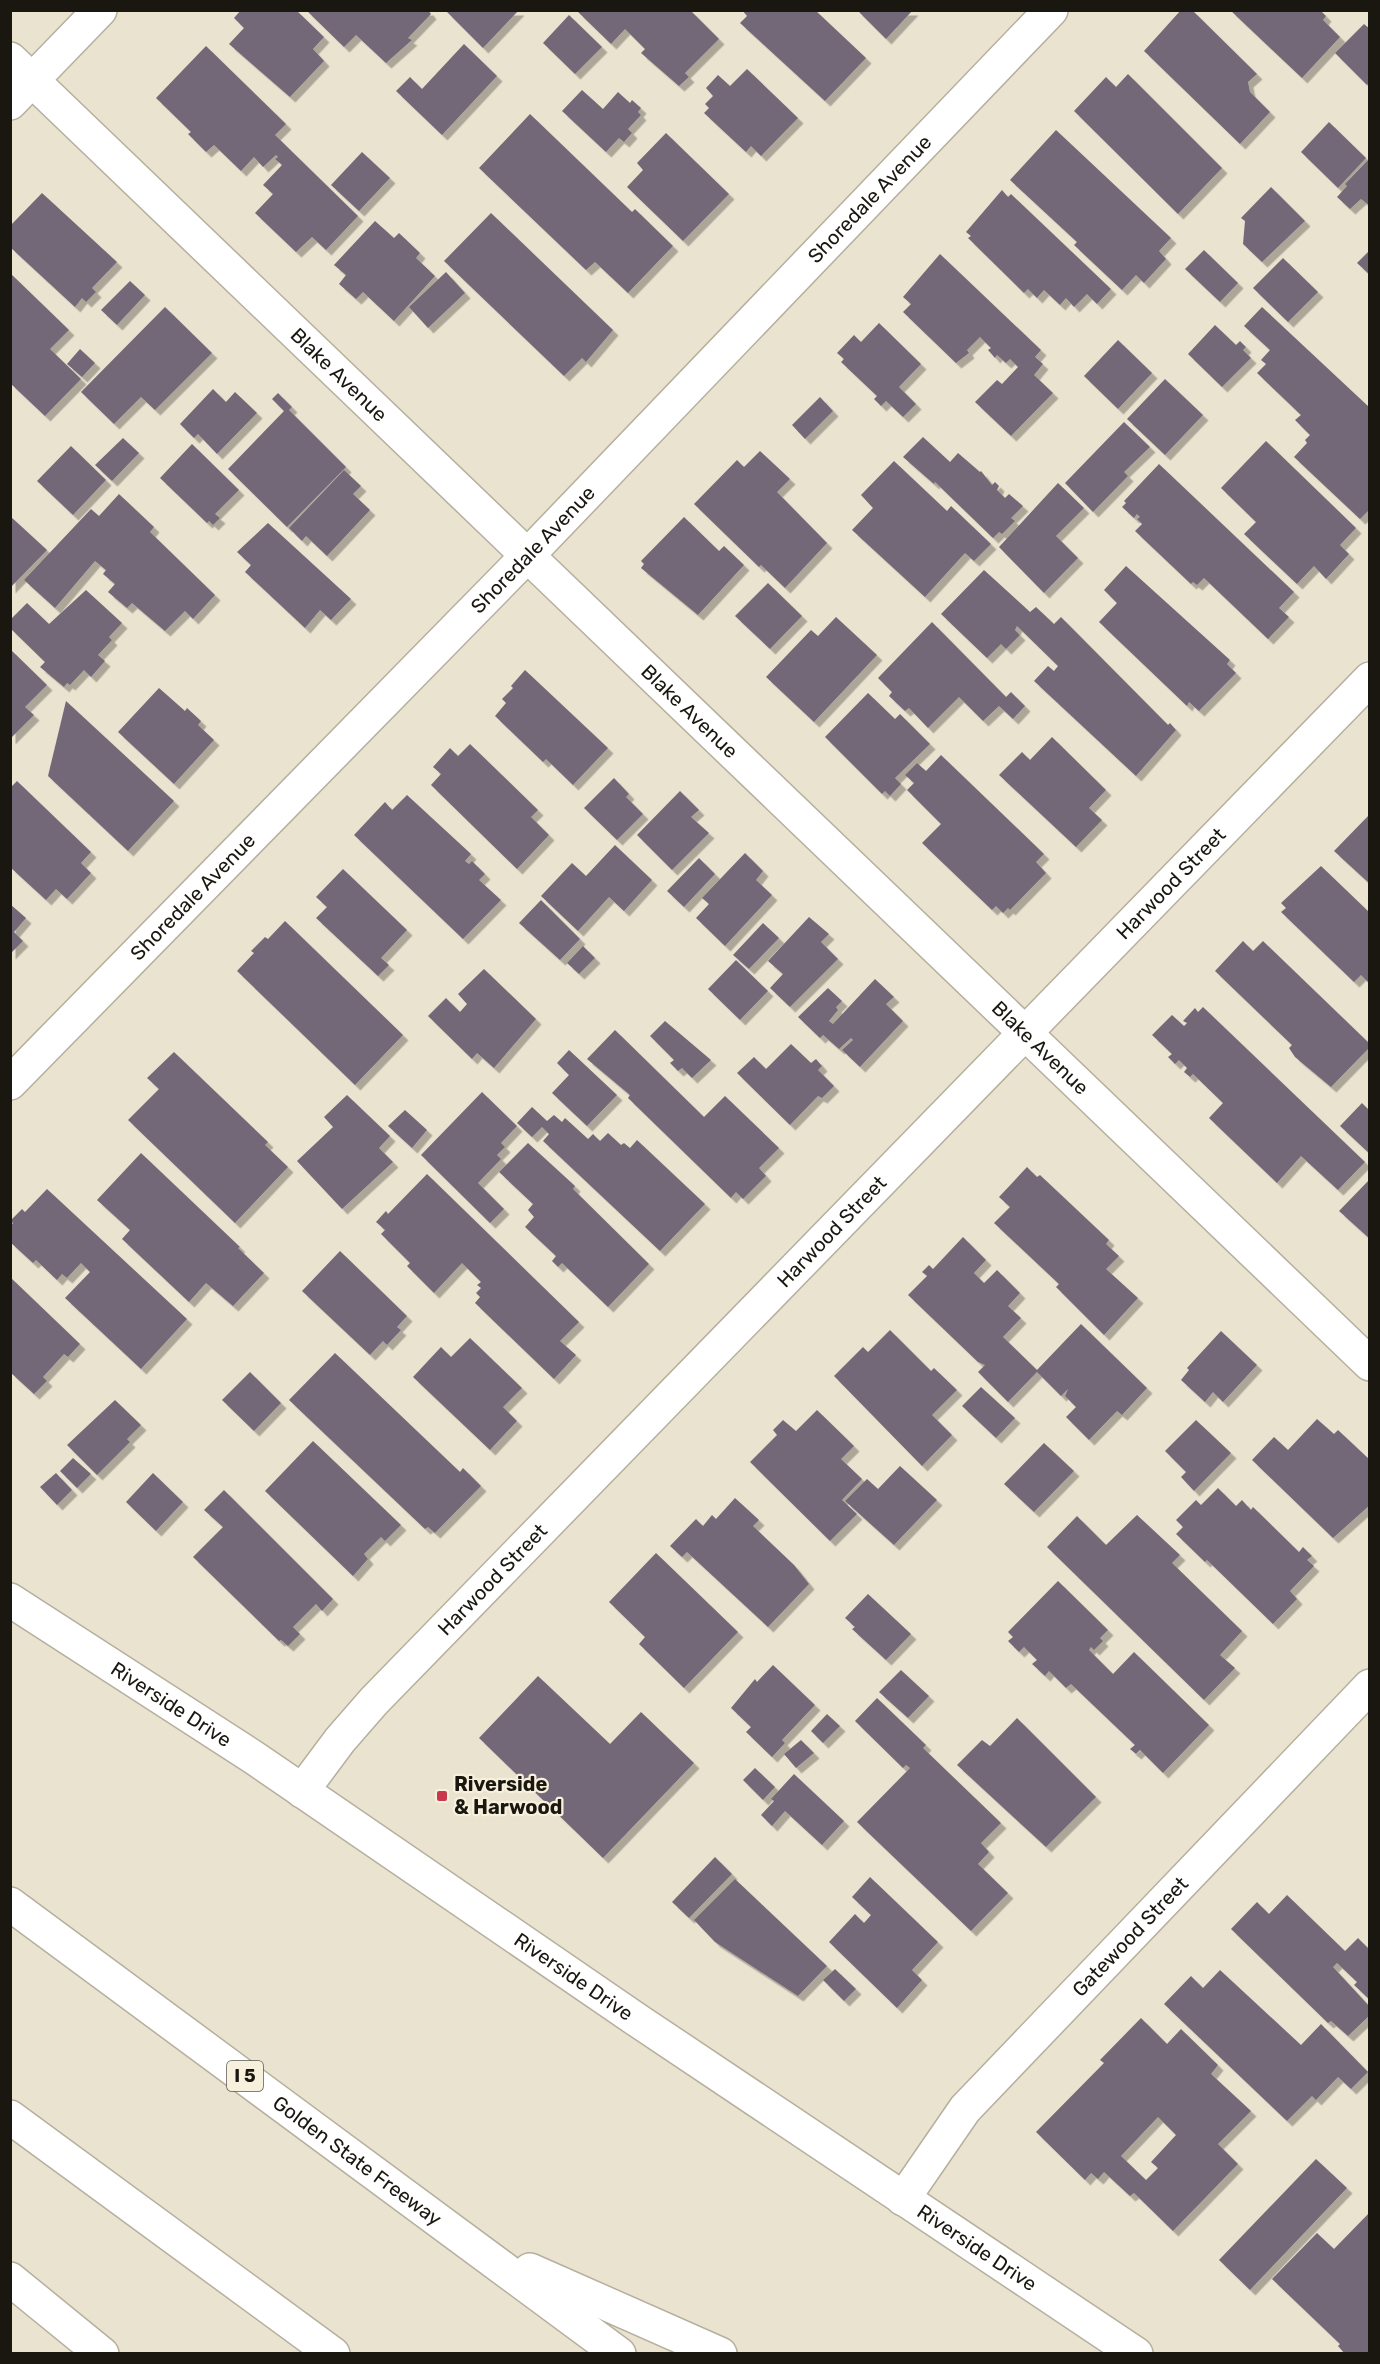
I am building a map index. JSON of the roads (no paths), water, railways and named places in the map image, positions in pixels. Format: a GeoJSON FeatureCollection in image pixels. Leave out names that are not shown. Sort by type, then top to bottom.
{"type":"FeatureCollection","features":[{"type":"Feature","properties":{"kind":"main road"},"geometry":{"type":"LineString","coordinates":[[18,81],[99,10]]}},
{"type":"Feature","properties":{"kind":"main road","name":"Shoredale Avenue"},"geometry":{"type":"LineString","coordinates":[[10,1083],[528,555],[1051,10]]}},
{"type":"Feature","properties":{"kind":"main road","name":"Blake Avenue"},"geometry":{"type":"LineString","coordinates":[[18,81],[528,555],[1370,1364]]}},
{"type":"Feature","properties":{"kind":"main road","name":"Harwood Street"},"geometry":{"type":"LineString","coordinates":[[303,1791],[340,1740],[374,1701],[1370,678]]}},
{"type":"Feature","properties":{"kind":"main road","name":"Riverside Drive"},"geometry":{"type":"LineString","coordinates":[[10,1600],[303,1791],[903,2199],[1136,2354]]}},
{"type":"Feature","properties":{"kind":"main road","name":"Gatewood Street"},"geometry":{"type":"LineString","coordinates":[[903,2199],[965,2109],[1370,1686]]}},
{"type":"Feature","properties":{"kind":"main road","name":"Golden State Freeway"},"geometry":{"type":"LineString","coordinates":[[10,1904],[479,2247],[619,2354]]}},
{"type":"Feature","properties":{"kind":"main road"},"geometry":{"type":"LineString","coordinates":[[10,2117],[333,2354]]}},
{"type":"Feature","properties":{"kind":"main road"},"geometry":{"type":"LineString","coordinates":[[479,2247],[720,2354]]}},
{"type":"Feature","properties":{"kind":"main road"},"geometry":{"type":"LineString","coordinates":[[10,2279],[102,2354]]}},
{"type":"Feature","properties":{"kind":"place","name":"Riverside & Harwood"},"geometry":{"type":"Point","coordinates":[442,1796]}}]}
